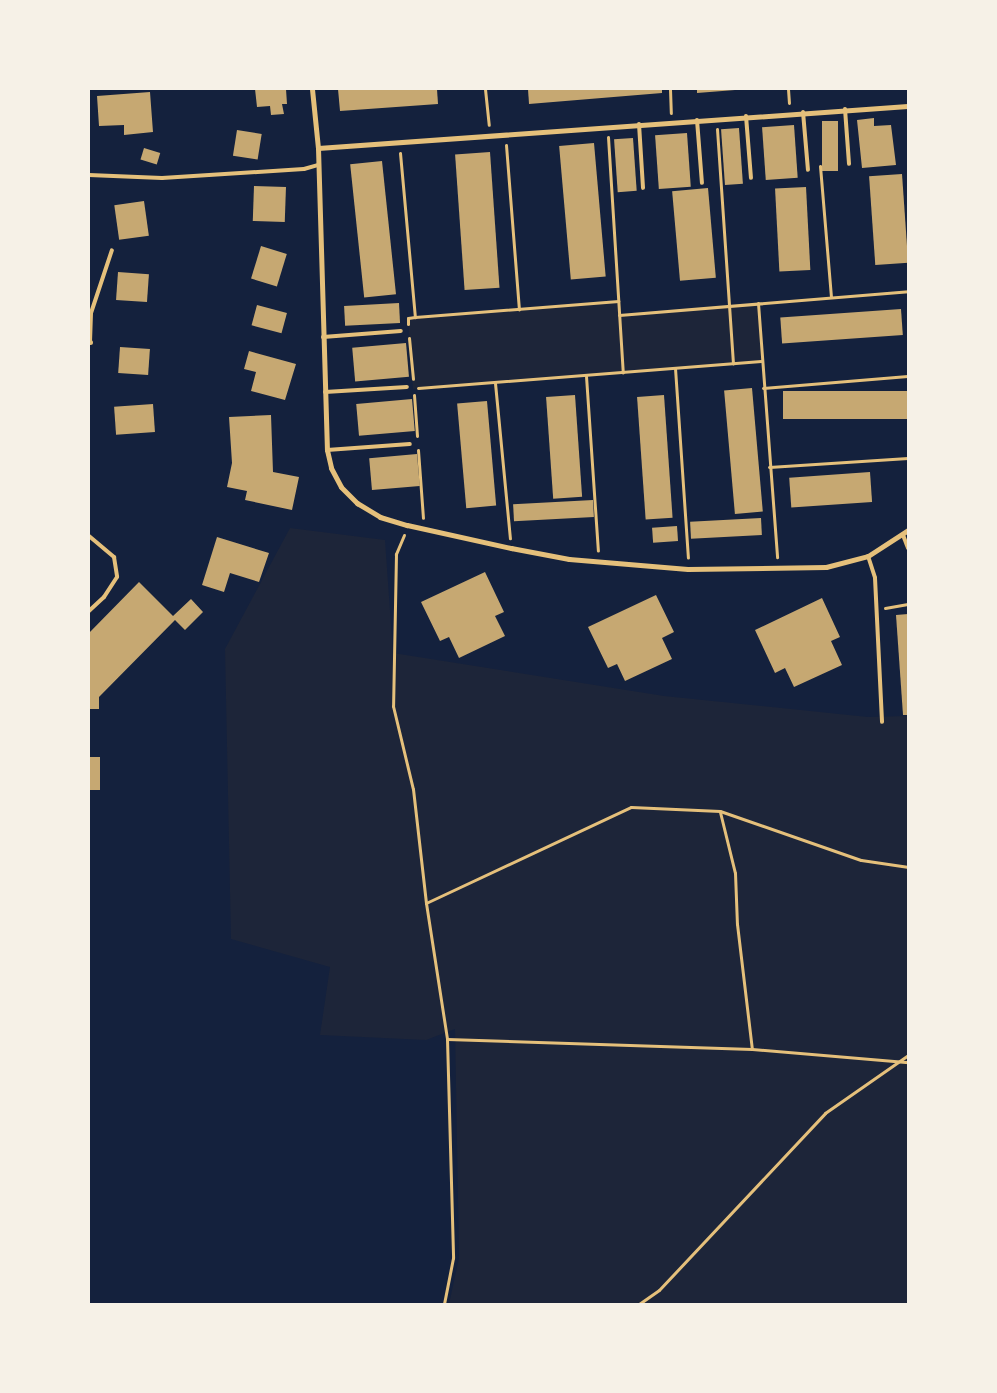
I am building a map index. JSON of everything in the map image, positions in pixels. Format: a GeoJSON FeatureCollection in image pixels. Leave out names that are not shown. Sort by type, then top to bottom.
{"type":"FeatureCollection","features":[{"type":"Feature","properties":{"kind":"street"},"geometry":{"type":"LineString","coordinates":[[312,89],[318,148],[327,450],[341,487],[357,503],[380,517],[407,525],[511,548],[599,562],[688,569],[826,567],[868,556],[908,530]]}},
{"type":"Feature","properties":{"kind":"street"},"geometry":{"type":"LineString","coordinates":[[318,148],[845,108],[908,106]]}},
{"type":"Feature","properties":{"kind":"lane"},"geometry":{"type":"LineString","coordinates":[[845,108],[849,164]]}},
{"type":"Feature","properties":{"kind":"lane"},"geometry":{"type":"LineString","coordinates":[[803,112],[808,170]]}},
{"type":"Feature","properties":{"kind":"lane"},"geometry":{"type":"LineString","coordinates":[[746,116],[751,178]]}},
{"type":"Feature","properties":{"kind":"lane"},"geometry":{"type":"LineString","coordinates":[[697,120],[702,183]]}},
{"type":"Feature","properties":{"kind":"lane"},"geometry":{"type":"LineString","coordinates":[[639,124],[643,188]]}},
{"type":"Feature","properties":{"kind":"lane"},"geometry":{"type":"LineString","coordinates":[[89,175],[162,178],[304,169],[318,165]]}},
{"type":"Feature","properties":{"kind":"lane"},"geometry":{"type":"LineString","coordinates":[[89,342],[92,313],[112,250]]}},
{"type":"Feature","properties":{"kind":"lane"},"geometry":{"type":"LineString","coordinates":[[323,338],[401,331]]}},
{"type":"Feature","properties":{"kind":"lane"},"geometry":{"type":"LineString","coordinates":[[324,392],[407,387]]}},
{"type":"Feature","properties":{"kind":"lane"},"geometry":{"type":"LineString","coordinates":[[327,450],[410,444]]}},
{"type":"Feature","properties":{"kind":"lane"},"geometry":{"type":"LineString","coordinates":[[903,535],[908,548]]}},
{"type":"Feature","properties":{"kind":"lane"},"geometry":{"type":"LineString","coordinates":[[89,536],[114,557],[117,577],[104,597],[89,610]]}},
{"type":"Feature","properties":{"kind":"lane"},"geometry":{"type":"LineString","coordinates":[[868,556],[875,578],[882,722]]}},
{"type":"Feature","properties":{"kind":"path"},"geometry":{"type":"LineString","coordinates":[[485,89],[490,135]]}},
{"type":"Feature","properties":{"kind":"path"},"geometry":{"type":"LineString","coordinates":[[670,89],[672,121]]}},
{"type":"Feature","properties":{"kind":"path"},"geometry":{"type":"LineString","coordinates":[[716,118],[733,363]]}},
{"type":"Feature","properties":{"kind":"path"},"geometry":{"type":"LineString","coordinates":[[608,126],[623,373]]}},
{"type":"Feature","properties":{"kind":"path"},"geometry":{"type":"LineString","coordinates":[[505,134],[519,309]]}},
{"type":"Feature","properties":{"kind":"path"},"geometry":{"type":"LineString","coordinates":[[400,142],[416,317]]}},
{"type":"Feature","properties":{"kind":"path"},"geometry":{"type":"LineString","coordinates":[[820,159],[831,298]]}},
{"type":"Feature","properties":{"kind":"path"},"geometry":{"type":"LineString","coordinates":[[619,315],[908,291]]}},
{"type":"Feature","properties":{"kind":"path"},"geometry":{"type":"LineString","coordinates":[[409,327],[408,318],[416,317],[618,301]]}},
{"type":"Feature","properties":{"kind":"path"},"geometry":{"type":"LineString","coordinates":[[758,303],[778,569]]}},
{"type":"Feature","properties":{"kind":"path"},"geometry":{"type":"LineString","coordinates":[[409,336],[417,438]]}},
{"type":"Feature","properties":{"kind":"path"},"geometry":{"type":"LineString","coordinates":[[413,389],[761,361]]}},
{"type":"Feature","properties":{"kind":"path"},"geometry":{"type":"LineString","coordinates":[[675,368],[688,569]]}},
{"type":"Feature","properties":{"kind":"path"},"geometry":{"type":"LineString","coordinates":[[586,376],[599,562]]}},
{"type":"Feature","properties":{"kind":"path"},"geometry":{"type":"LineString","coordinates":[[763,388],[908,376]]}},
{"type":"Feature","properties":{"kind":"path"},"geometry":{"type":"LineString","coordinates":[[495,383],[511,548]]}},
{"type":"Feature","properties":{"kind":"path"},"geometry":{"type":"LineString","coordinates":[[418,447],[422,529]]}},
{"type":"Feature","properties":{"kind":"path"},"geometry":{"type":"LineString","coordinates":[[769,468],[908,458]]}},
{"type":"Feature","properties":{"kind":"path"},"geometry":{"type":"LineString","coordinates":[[407,525],[396,554],[393,706],[413,790],[426,903],[448,1039],[452,1258],[444,1304]]}},
{"type":"Feature","properties":{"kind":"path"},"geometry":{"type":"LineString","coordinates":[[426,903],[631,807],[720,811],[861,860],[908,867]]}},
{"type":"Feature","properties":{"kind":"path"},"geometry":{"type":"LineString","coordinates":[[720,811],[735,873],[737,924],[752,1049]]}},
{"type":"Feature","properties":{"kind":"path"},"geometry":{"type":"LineString","coordinates":[[448,1039],[752,1049],[908,1062]]}},
{"type":"Feature","properties":{"kind":"path"},"geometry":{"type":"LineString","coordinates":[[639,1304],[659,1290],[825,1113],[908,1055]]}},
{"type":"Feature","properties":{"kind":"shaded area"},"geometry":{"type":"Polygon","coordinates":[[[618,301],[619,314],[758,303],[761,361],[413,389],[408,318],[618,301]]]}},
{"type":"Feature","properties":{"kind":"shaded area"},"geometry":{"type":"Polygon","coordinates":[[[290,528],[385,540],[393,653],[664,696],[868,717],[908,716],[908,1304],[449,1304],[459,1258],[455,1029],[426,1040],[320,1035],[330,967],[231,939],[225,649],[290,528]]]}},
{"type":"Feature","properties":{"kind":"building"},"geometry":{"type":"Polygon","coordinates":[[[255,89],[286,89],[287,104],[282,104],[284,114],[271,115],[270,106],[257,107],[255,89]]]}},
{"type":"Feature","properties":{"kind":"building"},"geometry":{"type":"Polygon","coordinates":[[[338,89],[437,89],[438,104],[340,111],[338,89]]]}},
{"type":"Feature","properties":{"kind":"building"},"geometry":{"type":"Polygon","coordinates":[[[528,89],[662,89],[662,93],[529,104],[528,89]]]}},
{"type":"Feature","properties":{"kind":"building"},"geometry":{"type":"Polygon","coordinates":[[[697,89],[735,89],[735,90],[697,93],[697,89]]]}},
{"type":"Feature","properties":{"kind":"building"},"geometry":{"type":"Polygon","coordinates":[[[150,92],[153,132],[124,135],[124,125],[99,126],[97,96],[150,92]]]}},
{"type":"Feature","properties":{"kind":"building"},"geometry":{"type":"Polygon","coordinates":[[[874,118],[874,126],[891,125],[896,165],[862,168],[857,120],[874,118]]]}},
{"type":"Feature","properties":{"kind":"building"},"geometry":{"type":"Polygon","coordinates":[[[822,121],[838,121],[838,171],[822,171],[822,121]]]}},
{"type":"Feature","properties":{"kind":"building"},"geometry":{"type":"Polygon","coordinates":[[[794,125],[798,178],[766,180],[762,127],[794,125]]]}},
{"type":"Feature","properties":{"kind":"building"},"geometry":{"type":"Polygon","coordinates":[[[739,128],[743,184],[725,185],[721,129],[739,128]]]}},
{"type":"Feature","properties":{"kind":"building"},"geometry":{"type":"Polygon","coordinates":[[[237,130],[262,134],[258,160],[233,156],[237,130]]]}},
{"type":"Feature","properties":{"kind":"building"},"geometry":{"type":"Polygon","coordinates":[[[687,133],[691,187],[659,189],[655,135],[687,133]]]}},
{"type":"Feature","properties":{"kind":"building"},"geometry":{"type":"Polygon","coordinates":[[[633,138],[637,191],[618,192],[614,139],[633,138]]]}},
{"type":"Feature","properties":{"kind":"building"},"geometry":{"type":"Polygon","coordinates":[[[594,143],[606,276],[571,280],[559,146],[594,143]]]}},
{"type":"Feature","properties":{"kind":"building"},"geometry":{"type":"Polygon","coordinates":[[[144,148],[160,153],[157,164],[140,159],[144,148]]]}},
{"type":"Feature","properties":{"kind":"building"},"geometry":{"type":"Polygon","coordinates":[[[490,152],[499,288],[465,290],[455,154],[490,152]]]}},
{"type":"Feature","properties":{"kind":"building"},"geometry":{"type":"Polygon","coordinates":[[[382,161],[396,294],[364,298],[350,164],[382,161]]]}},
{"type":"Feature","properties":{"kind":"building"},"geometry":{"type":"Polygon","coordinates":[[[902,174],[908,263],[875,265],[869,176],[902,174]]]}},
{"type":"Feature","properties":{"kind":"building"},"geometry":{"type":"Polygon","coordinates":[[[254,186],[286,187],[285,222],[253,221],[254,186]]]}},
{"type":"Feature","properties":{"kind":"building"},"geometry":{"type":"Polygon","coordinates":[[[806,187],[810,270],[779,272],[775,189],[806,187]]]}},
{"type":"Feature","properties":{"kind":"building"},"geometry":{"type":"Polygon","coordinates":[[[708,188],[716,278],[680,281],[672,191],[708,188]]]}},
{"type":"Feature","properties":{"kind":"building"},"geometry":{"type":"Polygon","coordinates":[[[144,201],[149,236],[119,240],[114,205],[144,201]]]}},
{"type":"Feature","properties":{"kind":"building"},"geometry":{"type":"Polygon","coordinates":[[[261,246],[287,254],[277,286],[251,279],[261,246]]]}},
{"type":"Feature","properties":{"kind":"building"},"geometry":{"type":"Polygon","coordinates":[[[118,272],[149,274],[147,302],[116,300],[118,272]]]}},
{"type":"Feature","properties":{"kind":"building"},"geometry":{"type":"Polygon","coordinates":[[[399,303],[400,323],[345,326],[344,306],[399,303]]]}},
{"type":"Feature","properties":{"kind":"building"},"geometry":{"type":"Polygon","coordinates":[[[257,305],[287,313],[282,333],[252,325],[257,305]]]}},
{"type":"Feature","properties":{"kind":"building"},"geometry":{"type":"Polygon","coordinates":[[[901,309],[903,335],[782,343],[780,317],[901,309]]]}},
{"type":"Feature","properties":{"kind":"building"},"geometry":{"type":"Polygon","coordinates":[[[406,343],[409,377],[355,382],[352,348],[406,343]]]}},
{"type":"Feature","properties":{"kind":"building"},"geometry":{"type":"Polygon","coordinates":[[[120,347],[150,349],[148,375],[118,373],[120,347]]]}},
{"type":"Feature","properties":{"kind":"building"},"geometry":{"type":"Polygon","coordinates":[[[249,351],[296,364],[285,400],[251,391],[256,372],[244,369],[249,351]]]}},
{"type":"Feature","properties":{"kind":"building"},"geometry":{"type":"Polygon","coordinates":[[[752,388],[763,512],[735,514],[724,390],[752,388]]]}},
{"type":"Feature","properties":{"kind":"building"},"geometry":{"type":"Polygon","coordinates":[[[783,391],[908,391],[908,419],[783,419],[783,391]]]}},
{"type":"Feature","properties":{"kind":"building"},"geometry":{"type":"Polygon","coordinates":[[[575,395],[582,497],[553,499],[546,397],[575,395]]]}},
{"type":"Feature","properties":{"kind":"building"},"geometry":{"type":"Polygon","coordinates":[[[664,395],[673,518],[646,520],[637,397],[664,395]]]}},
{"type":"Feature","properties":{"kind":"building"},"geometry":{"type":"Polygon","coordinates":[[[412,399],[415,431],[359,436],[356,404],[412,399]]]}},
{"type":"Feature","properties":{"kind":"building"},"geometry":{"type":"Polygon","coordinates":[[[487,401],[496,506],[466,508],[457,404],[487,401]]]}},
{"type":"Feature","properties":{"kind":"building"},"geometry":{"type":"Polygon","coordinates":[[[153,404],[155,432],[116,435],[114,407],[153,404]]]}},
{"type":"Feature","properties":{"kind":"building"},"geometry":{"type":"Polygon","coordinates":[[[271,415],[273,472],[299,477],[292,510],[245,500],[247,491],[227,487],[232,463],[229,417],[271,415]]]}},
{"type":"Feature","properties":{"kind":"building"},"geometry":{"type":"Polygon","coordinates":[[[417,454],[420,486],[372,490],[369,458],[417,454]]]}},
{"type":"Feature","properties":{"kind":"building"},"geometry":{"type":"Polygon","coordinates":[[[870,472],[872,502],[791,508],[789,478],[870,472]]]}},
{"type":"Feature","properties":{"kind":"building"},"geometry":{"type":"Polygon","coordinates":[[[593,500],[594,517],[514,521],[513,504],[593,500]]]}},
{"type":"Feature","properties":{"kind":"building"},"geometry":{"type":"Polygon","coordinates":[[[761,518],[762,535],[691,539],[690,522],[761,518]]]}},
{"type":"Feature","properties":{"kind":"building"},"geometry":{"type":"Polygon","coordinates":[[[677,526],[678,541],[653,543],[652,528],[677,526]]]}},
{"type":"Feature","properties":{"kind":"building"},"geometry":{"type":"Polygon","coordinates":[[[217,537],[269,553],[259,582],[230,573],[224,592],[202,585],[217,537]]]}},
{"type":"Feature","properties":{"kind":"building"},"geometry":{"type":"Polygon","coordinates":[[[485,572],[504,612],[495,616],[505,636],[459,658],[449,637],[440,641],[421,602],[485,572]]]}},
{"type":"Feature","properties":{"kind":"building"},"geometry":{"type":"Polygon","coordinates":[[[139,582],[173,616],[191,599],[203,612],[185,630],[175,620],[99,697],[99,709],[89,709],[89,633],[139,582]]]}},
{"type":"Feature","properties":{"kind":"building"},"geometry":{"type":"Polygon","coordinates":[[[656,595],[674,632],[662,638],[672,659],[625,681],[617,664],[608,668],[588,627],[656,595]]]}},
{"type":"Feature","properties":{"kind":"building"},"geometry":{"type":"Polygon","coordinates":[[[822,598],[840,637],[831,641],[842,665],[794,687],[785,668],[775,673],[755,630],[822,598]]]}},
{"type":"Feature","properties":{"kind":"building"},"geometry":{"type":"Polygon","coordinates":[[[908,614],[908,715],[903,715],[896,615],[908,614]]]}},
{"type":"Feature","properties":{"kind":"building"},"geometry":{"type":"Polygon","coordinates":[[[89,757],[100,757],[100,790],[89,790],[89,757]]]}}]}
